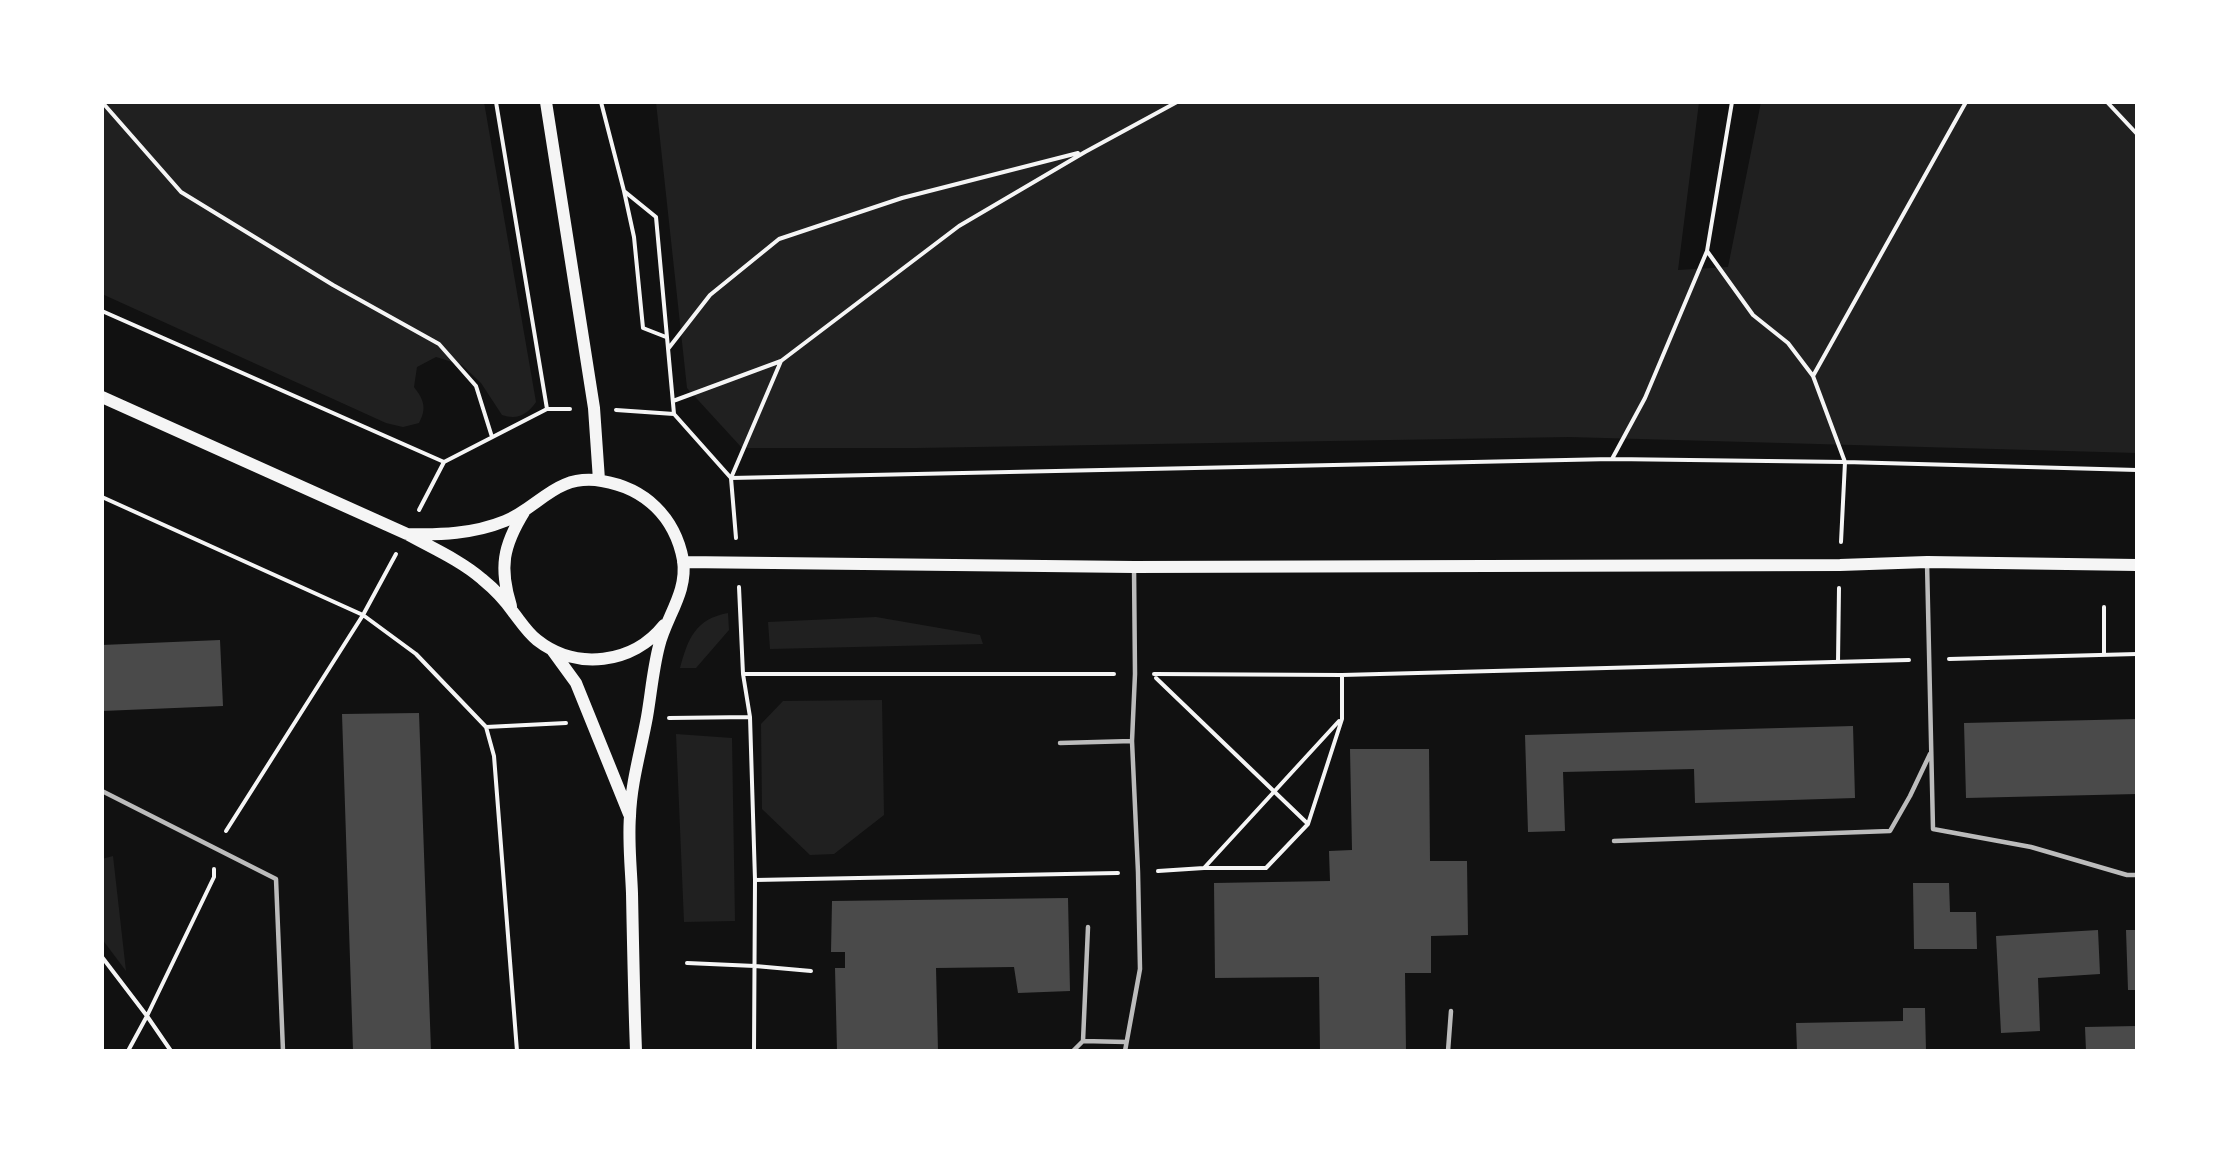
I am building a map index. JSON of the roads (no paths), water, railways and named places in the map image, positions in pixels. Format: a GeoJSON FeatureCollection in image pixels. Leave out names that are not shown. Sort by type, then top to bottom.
{"type":"FeatureCollection","features":[{"type":"Feature","properties":{"kind":"main road"},"geometry":{"type":"LineString","coordinates":[[546,102],[594,408],[599,480]]}},
{"type":"Feature","properties":{"kind":"main road"},"geometry":{"type":"LineString","coordinates":[[102,397],[407,534],[474,573],[512,610],[536,640],[552,650],[573,658],[595,660],[617,657],[638,649],[656,635],[670,618]]}},
{"type":"Feature","properties":{"kind":"main road"},"geometry":{"type":"LineString","coordinates":[[512,610],[504,585],[504,559],[511,534],[524,512],[540,497],[558,487],[578,481],[599,480],[624,486],[647,497],[665,515],[677,538],[683,562],[683,582],[659,645],[630,815],[636,1051]]}},
{"type":"Feature","properties":{"kind":"main road"},"geometry":{"type":"LineString","coordinates":[[407,534],[455,533],[484,528],[524,512]]}},
{"type":"Feature","properties":{"kind":"main road"},"geometry":{"type":"LineString","coordinates":[[683,562],[1134,567],[1828,565],[1927,562],[2137,565]]}},
{"type":"Feature","properties":{"kind":"main road"},"geometry":{"type":"LineString","coordinates":[[552,650],[576,683],[630,815]]}},
{"type":"Feature","properties":{"kind":"lane"},"geometry":{"type":"LineString","coordinates":[[1927,562],[1933,829],[2031,847],[2127,875],[2137,875]]}},
{"type":"Feature","properties":{"kind":"lane"},"geometry":{"type":"LineString","coordinates":[[1125,1051],[1140,969],[1132,741],[1136,674],[1134,567]]}},
{"type":"Feature","properties":{"kind":"lane"},"geometry":{"type":"LineString","coordinates":[[1060,742],[1132,741]]}},
{"type":"Feature","properties":{"kind":"lane"},"geometry":{"type":"LineString","coordinates":[[1614,841],[1890,831],[1931,752]]}},
{"type":"Feature","properties":{"kind":"lane"},"geometry":{"type":"LineString","coordinates":[[102,791],[276,879],[283,1051]]}},
{"type":"Feature","properties":{"kind":"lane"},"geometry":{"type":"LineString","coordinates":[[1073,1051],[1083,1041],[1088,927]]}},
{"type":"Feature","properties":{"kind":"lane"},"geometry":{"type":"LineString","coordinates":[[1448,1051],[1451,1011]]}},
{"type":"Feature","properties":{"kind":"lane"},"geometry":{"type":"LineString","coordinates":[[1083,1041],[1126,1042]]}}]}
